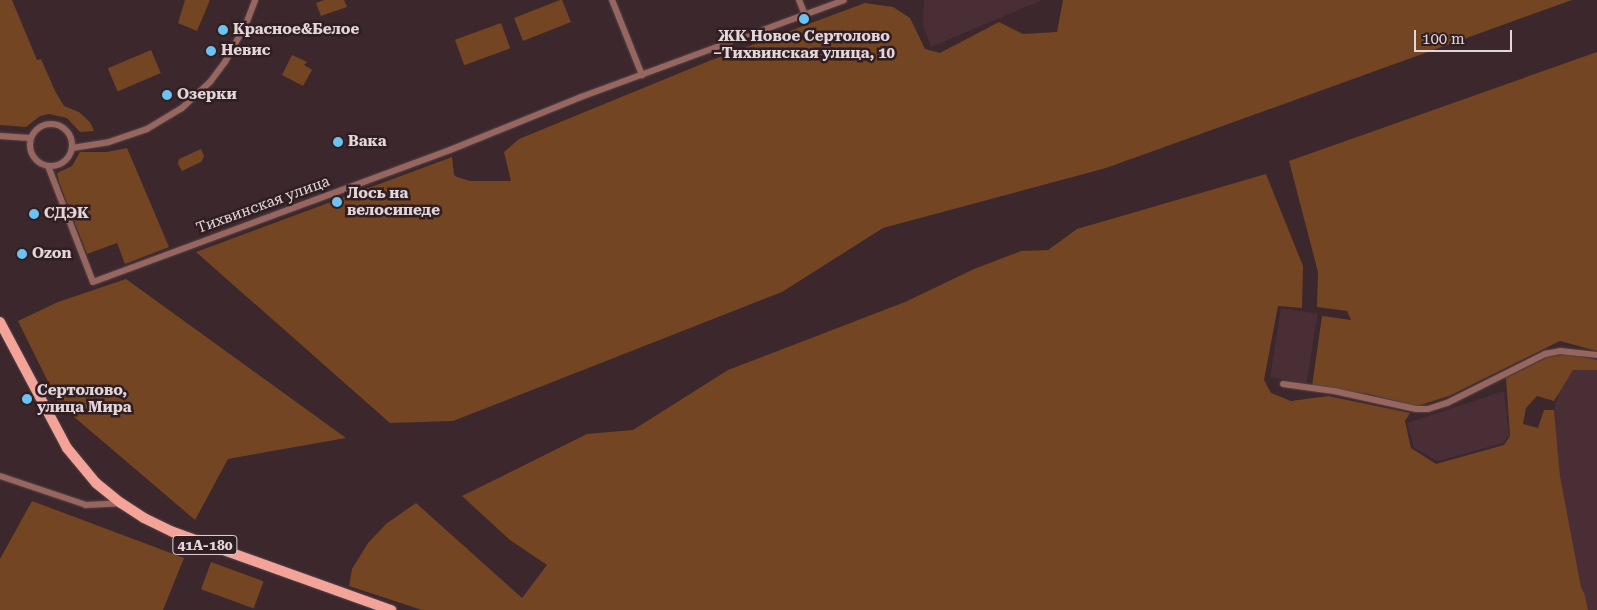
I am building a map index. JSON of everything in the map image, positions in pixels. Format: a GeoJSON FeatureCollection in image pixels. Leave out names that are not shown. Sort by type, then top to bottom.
{"type":"FeatureCollection","features":[{"type":"Feature","properties":{"kind":"main road","name":"41А-180"},"geometry":{"type":"LineString","coordinates":[[0,322],[67,448],[96,483],[120,503],[144,518],[173,532],[392,610]]}},
{"type":"Feature","properties":{"kind":"street"},"geometry":{"type":"LineString","coordinates":[[72,148],[109,142],[147,128],[182,108],[210,82],[225,62],[246,24],[255,0]]}},
{"type":"Feature","properties":{"kind":"street"},"geometry":{"type":"LineString","coordinates":[[612,0],[642,75]]}},
{"type":"Feature","properties":{"kind":"street"},"geometry":{"type":"LineString","coordinates":[[799,0],[805,14]]}},
{"type":"Feature","properties":{"kind":"street","name":"Тихвинская улица"},"geometry":{"type":"LineString","coordinates":[[48,166],[94,282],[450,150],[642,75],[844,0]]}},
{"type":"Feature","properties":{"kind":"street"},"geometry":{"type":"LineString","coordinates":[[51,123],[60,125],[72,139],[72,148],[64,162],[48,166],[36,160],[32,155],[30,138],[35,130],[42,125],[51,123]]}},
{"type":"Feature","properties":{"kind":"street"},"geometry":{"type":"LineString","coordinates":[[0,136],[30,138]]}},
{"type":"Feature","properties":{"kind":"street"},"geometry":{"type":"LineString","coordinates":[[1283,384],[1334,391],[1416,409],[1428,409],[1448,403],[1545,354],[1570,352],[1597,355]]}},
{"type":"Feature","properties":{"kind":"street"},"geometry":{"type":"LineString","coordinates":[[0,476],[86,505],[120,503]]}},
{"type":"Feature","properties":{"kind":"shaded area"},"geometry":{"type":"Polygon","coordinates":[[[0,0],[12,0],[37,60],[41,59],[64,106],[79,112],[90,122],[94,131],[80,132],[67,118],[49,114],[40,116],[26,127],[0,125],[0,0]]]}},
{"type":"Feature","properties":{"kind":"shaded area"},"geometry":{"type":"Polygon","coordinates":[[[185,0],[210,0],[197,31],[178,23],[185,0]]]}},
{"type":"Feature","properties":{"kind":"shaded area"},"geometry":{"type":"Polygon","coordinates":[[[324,0],[344,0],[347,7],[321,16],[316,3],[324,0]]]}},
{"type":"Feature","properties":{"kind":"shaded area"},"geometry":{"type":"Polygon","coordinates":[[[562,0],[571,22],[523,41],[514,18],[562,0]]]}},
{"type":"Feature","properties":{"kind":"shaded area"},"geometry":{"type":"Polygon","coordinates":[[[924,0],[1042,0],[931,47],[923,25],[924,0]]]}},
{"type":"Feature","properties":{"kind":"shaded area"},"geometry":{"type":"Polygon","coordinates":[[[1063,0],[1572,0],[1106,168],[883,228],[782,292],[453,421],[390,423],[196,252],[452,157],[454,175],[457,177],[470,181],[511,181],[504,152],[519,139],[709,61],[865,3],[893,7],[910,18],[925,49],[940,53],[999,22],[1023,34],[1057,32],[1063,0]]]}},
{"type":"Feature","properties":{"kind":"shaded area"},"geometry":{"type":"Polygon","coordinates":[[[501,23],[510,48],[464,65],[455,40],[501,23]]]}},
{"type":"Feature","properties":{"kind":"shaded area"},"geometry":{"type":"Polygon","coordinates":[[[151,50],[161,73],[118,91],[108,68],[151,50]]]}},
{"type":"Feature","properties":{"kind":"shaded area"},"geometry":{"type":"Polygon","coordinates":[[[1597,52],[1597,351],[1560,341],[1449,396],[1417,406],[1368,394],[1312,386],[1322,316],[1351,320],[1347,311],[1317,307],[1318,272],[1289,161],[1597,52]]]}},
{"type":"Feature","properties":{"kind":"shaded area"},"geometry":{"type":"Polygon","coordinates":[[[292,55],[307,62],[304,65],[312,70],[303,86],[282,75],[292,55]]]}},
{"type":"Feature","properties":{"kind":"shaded area"},"geometry":{"type":"Polygon","coordinates":[[[127,148],[169,247],[125,264],[117,243],[87,254],[57,173],[72,166],[80,152],[107,152],[127,148]]]}},
{"type":"Feature","properties":{"kind":"shaded area"},"geometry":{"type":"Polygon","coordinates":[[[201,149],[204,156],[201,162],[182,171],[178,164],[179,159],[201,149]]]}},
{"type":"Feature","properties":{"kind":"shaded area"},"geometry":{"type":"Polygon","coordinates":[[[1266,174],[1303,266],[1302,308],[1278,306],[1264,380],[1271,393],[1291,401],[1328,396],[1410,413],[1405,421],[1411,448],[1436,464],[1504,445],[1510,436],[1506,378],[1548,357],[1569,354],[1597,360],[1597,370],[1573,370],[1554,401],[1537,396],[1526,408],[1523,424],[1538,428],[1544,410],[1554,410],[1560,476],[1581,587],[1588,610],[422,610],[349,586],[352,569],[368,543],[386,524],[416,503],[522,598],[547,565],[510,540],[462,496],[587,434],[633,430],[728,370],[905,302],[974,269],[1021,251],[1048,250],[1077,229],[1266,174]]]}},
{"type":"Feature","properties":{"kind":"shaded area"},"geometry":{"type":"Polygon","coordinates":[[[126,279],[346,438],[228,459],[195,520],[59,404],[18,321],[58,302],[126,279]]]}},
{"type":"Feature","properties":{"kind":"shaded area"},"geometry":{"type":"Polygon","coordinates":[[[1281,308],[1318,314],[1307,383],[1270,377],[1281,308]]]}},
{"type":"Feature","properties":{"kind":"shaded area"},"geometry":{"type":"Polygon","coordinates":[[[1573,370],[1597,370],[1597,610],[1588,610],[1581,587],[1560,476],[1554,410],[1560,388],[1573,370]]]}},
{"type":"Feature","properties":{"kind":"shaded area"},"geometry":{"type":"Polygon","coordinates":[[[1504,391],[1509,435],[1503,443],[1438,461],[1414,448],[1407,423],[1504,391]]]}},
{"type":"Feature","properties":{"kind":"shaded area"},"geometry":{"type":"Polygon","coordinates":[[[32,501],[184,558],[163,610],[0,610],[0,559],[32,501]]]}},
{"type":"Feature","properties":{"kind":"shaded area"},"geometry":{"type":"Polygon","coordinates":[[[211,562],[264,581],[254,608],[201,589],[211,562]]]}},
{"type":"Feature","properties":{"kind":"place","name":"ЖК Новое Сертолово –Тихвинская улица, 10"},"geometry":{"type":"Point","coordinates":[804,19]}},
{"type":"Feature","properties":{"kind":"place","name":"Красное&Белое"},"geometry":{"type":"Point","coordinates":[223,30]}},
{"type":"Feature","properties":{"kind":"place","name":"Невис"},"geometry":{"type":"Point","coordinates":[211,51]}},
{"type":"Feature","properties":{"kind":"place","name":"Озерки"},"geometry":{"type":"Point","coordinates":[167,95]}},
{"type":"Feature","properties":{"kind":"place","name":"Вака"},"geometry":{"type":"Point","coordinates":[338,142]}},
{"type":"Feature","properties":{"kind":"place","name":"Лось на велосипеде"},"geometry":{"type":"Point","coordinates":[337,202]}},
{"type":"Feature","properties":{"kind":"place","name":"СДЭК"},"geometry":{"type":"Point","coordinates":[34,214]}},
{"type":"Feature","properties":{"kind":"place","name":"Ozon"},"geometry":{"type":"Point","coordinates":[22,254]}},
{"type":"Feature","properties":{"kind":"place","name":"Сертолово, улица Мира"},"geometry":{"type":"Point","coordinates":[27,399]}}]}
